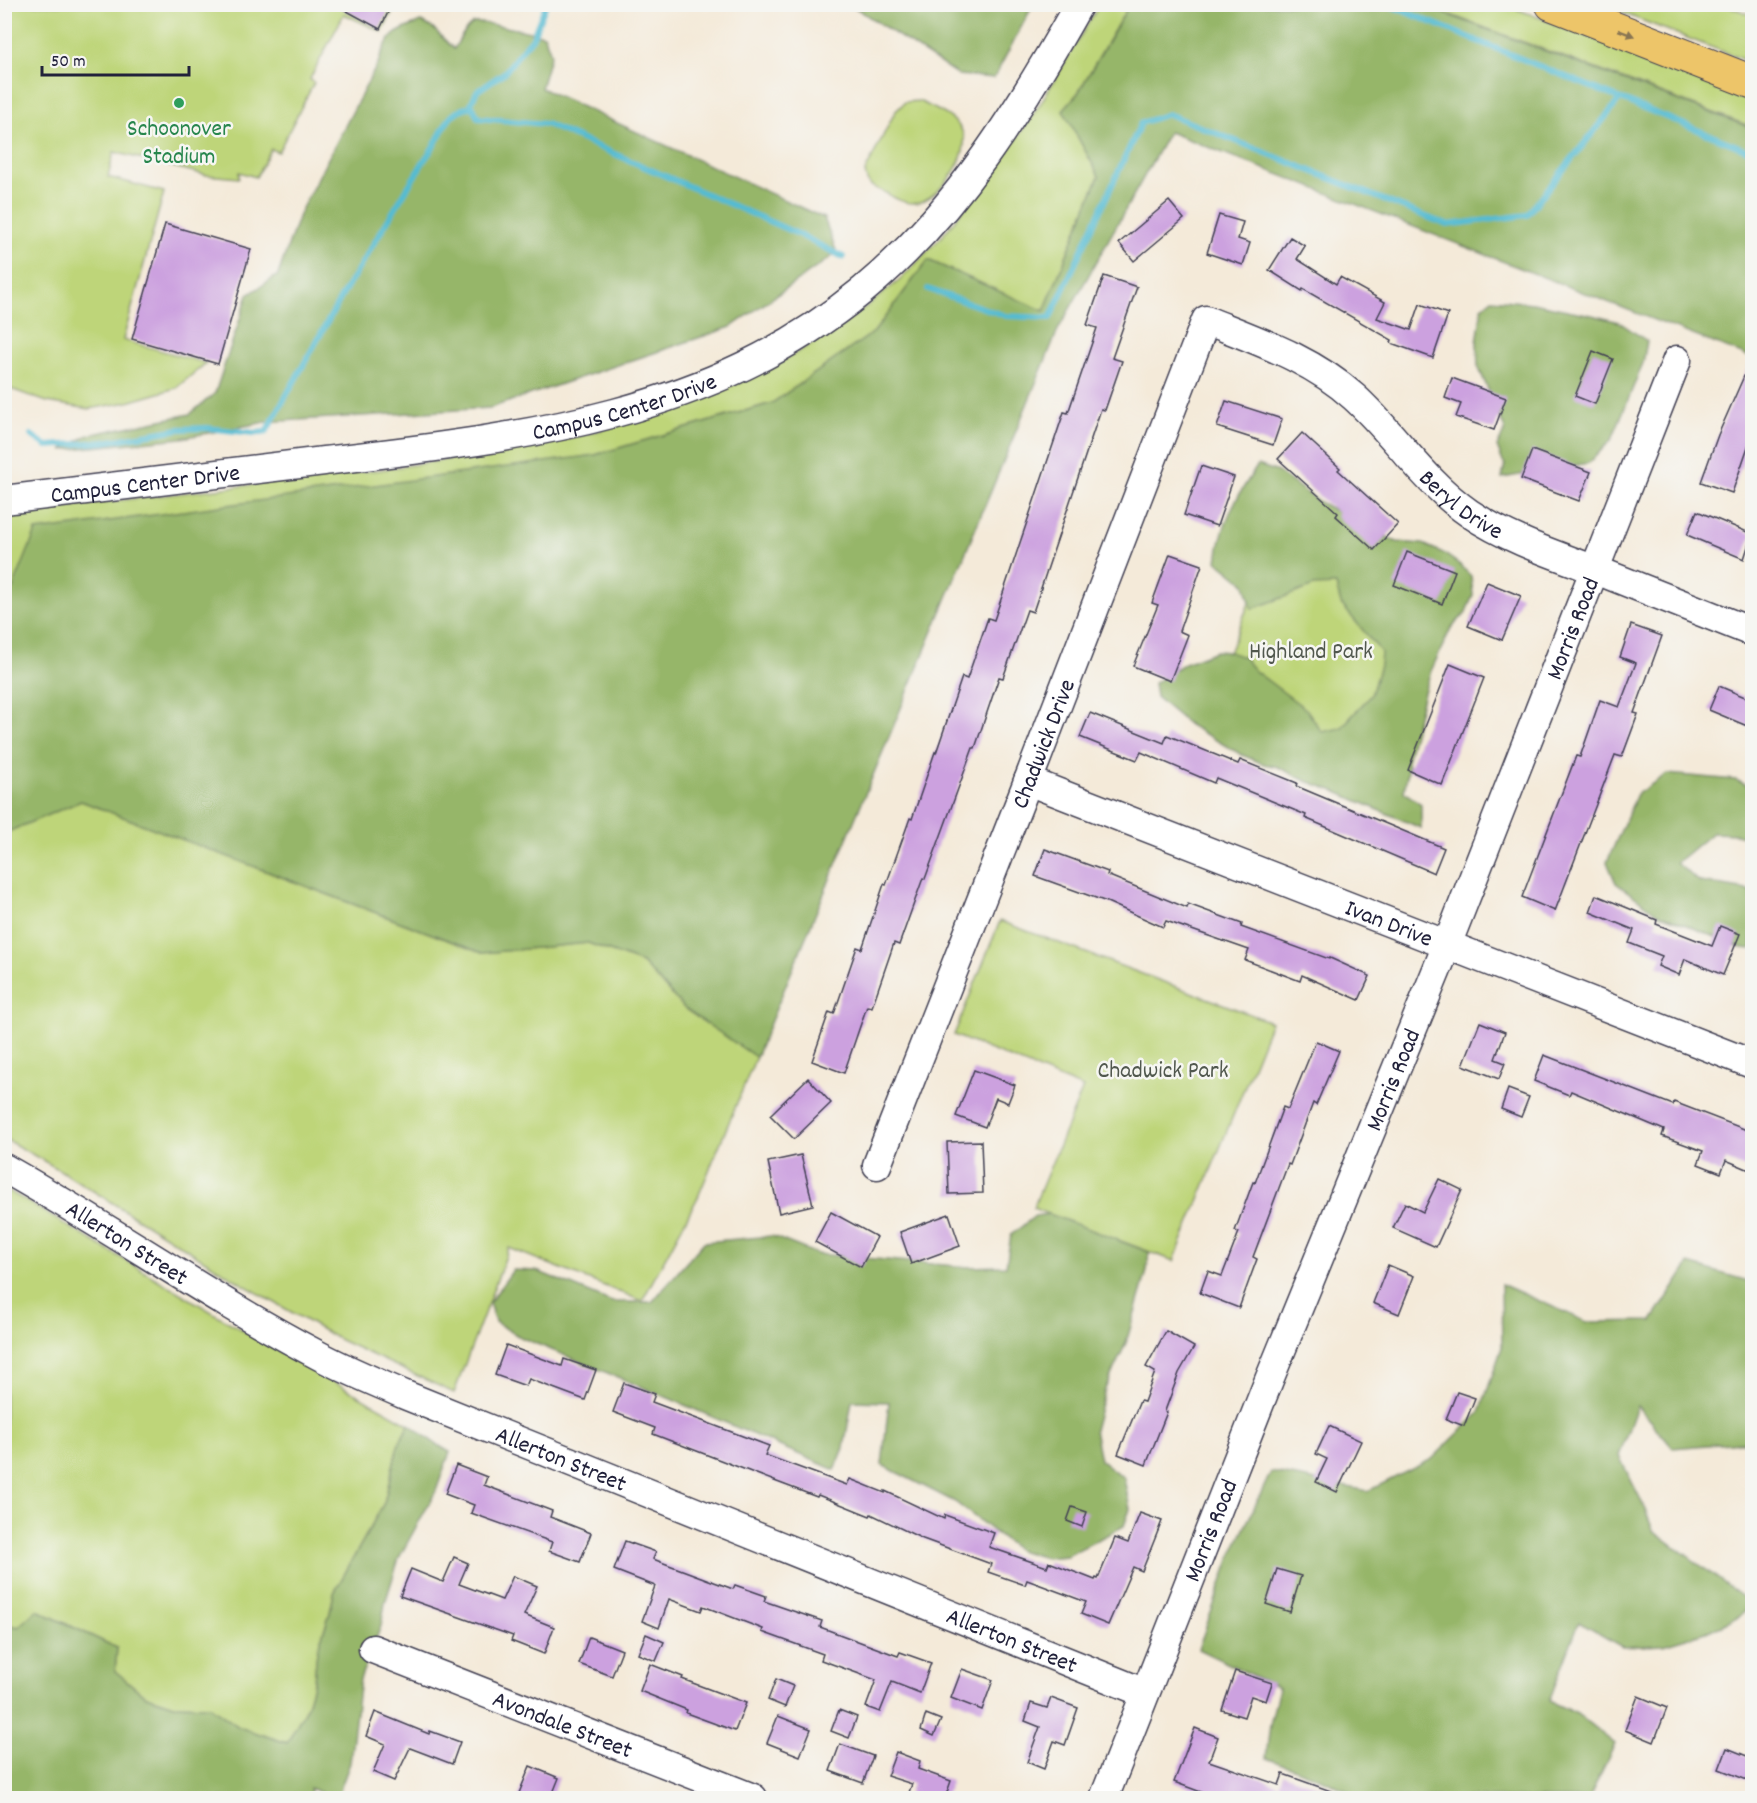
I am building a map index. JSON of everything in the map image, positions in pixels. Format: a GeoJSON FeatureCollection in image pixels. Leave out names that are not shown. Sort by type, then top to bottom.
{"type":"FeatureCollection","features":[{"type":"Feature","properties":{"kind":"main road"},"geometry":{"type":"LineString","coordinates":[[1552,4],[1752,82]]}},
{"type":"Feature","properties":{"kind":"street","name":"Campus Center Drive"},"geometry":{"type":"LineString","coordinates":[[4,500],[423,449],[519,435],[621,412],[672,397],[712,381],[781,346],[822,321],[864,289],[924,232],[1002,134],[1036,81],[1079,4]]}},
{"type":"Feature","properties":{"kind":"street","name":"Beryl Drive"},"geometry":{"type":"LineString","coordinates":[[1206,320],[1288,353],[1336,382],[1355,398],[1442,491],[1488,526],[1517,540],[1752,632]]}},
{"type":"Feature","properties":{"kind":"street","name":"Chadwick Drive"},"geometry":{"type":"LineString","coordinates":[[877,1165],[1206,320]]}},
{"type":"Feature","properties":{"kind":"street","name":"Morris Road"},"geometry":{"type":"LineString","coordinates":[[1104,1798],[1269,1380],[1447,945],[1677,360]]}},
{"type":"Feature","properties":{"kind":"street","name":"Ivan Drive"},"geometry":{"type":"LineString","coordinates":[[1028,781],[1752,1064]]}},
{"type":"Feature","properties":{"kind":"street","name":"Allerton Street"},"geometry":{"type":"LineString","coordinates":[[4,1168],[81,1212],[147,1256],[231,1306],[320,1356],[373,1381],[1145,1693]]}},
{"type":"Feature","properties":{"kind":"street","name":"Avondale Street"},"geometry":{"type":"LineString","coordinates":[[373,1649],[753,1798]]}},
{"type":"Feature","properties":{"kind":"green space"},"geometry":{"type":"Polygon","coordinates":[[[4,5],[396,5],[382,32],[344,14],[310,79],[314,83],[278,152],[271,149],[256,177],[239,172],[239,178],[206,175],[114,152],[108,177],[164,192],[123,340],[206,363],[176,388],[128,402],[89,409],[47,402],[5,387],[4,5]]]}},
{"type":"Feature","properties":{"kind":"green space"},"geometry":{"type":"Polygon","coordinates":[[[851,5],[1033,5],[994,78],[958,75],[851,5]]]}},
{"type":"Feature","properties":{"kind":"green space"},"geometry":{"type":"Polygon","coordinates":[[[1099,5],[1129,5],[1078,93],[1063,110],[1099,176],[1044,311],[928,260],[874,332],[772,403],[595,455],[5,604],[4,514],[378,470],[543,445],[658,415],[704,398],[770,368],[840,327],[900,280],[942,236],[1001,162],[1040,104],[1099,5]]]}},
{"type":"Feature","properties":{"kind":"green space"},"geometry":{"type":"Polygon","coordinates":[[[1129,5],[1422,5],[1752,128],[1752,358],[1169,132],[1058,330],[756,1057],[685,1009],[642,963],[588,943],[482,953],[81,801],[5,833],[5,604],[36,531],[595,455],[772,403],[874,332],[928,260],[1044,311],[1099,176],[1063,110],[1078,93],[1129,5]]]}},
{"type":"Feature","properties":{"kind":"green space"},"geometry":{"type":"Polygon","coordinates":[[[1424,5],[1506,5],[1752,99],[1752,127],[1424,5]]]}},
{"type":"Feature","properties":{"kind":"green space"},"geometry":{"type":"Polygon","coordinates":[[[1602,5],[1725,5],[1752,15],[1752,63],[1602,5]]]}},
{"type":"Feature","properties":{"kind":"green space"},"geometry":{"type":"Polygon","coordinates":[[[421,22],[433,28],[454,49],[465,31],[474,23],[544,35],[551,54],[541,88],[824,218],[837,253],[731,327],[490,408],[266,422],[182,438],[62,450],[88,435],[190,414],[215,393],[248,295],[278,275],[300,212],[389,39],[399,31],[421,22]]]}},
{"type":"Feature","properties":{"kind":"green space"},"geometry":{"type":"Polygon","coordinates":[[[919,101],[942,112],[957,124],[964,139],[963,150],[953,174],[935,193],[925,200],[908,203],[871,186],[865,172],[895,112],[905,102],[919,101]]]}},
{"type":"Feature","properties":{"kind":"green space"},"geometry":{"type":"Polygon","coordinates":[[[1492,299],[1533,303],[1619,322],[1647,341],[1643,363],[1612,439],[1589,463],[1502,478],[1505,464],[1497,447],[1505,429],[1478,366],[1477,343],[1482,307],[1492,299]]]}},
{"type":"Feature","properties":{"kind":"green space"},"geometry":{"type":"Polygon","coordinates":[[[1258,465],[1278,472],[1321,503],[1397,542],[1423,544],[1443,553],[1471,576],[1473,595],[1465,614],[1451,628],[1431,671],[1407,761],[1408,770],[1404,792],[1421,804],[1421,828],[1306,781],[1278,767],[1242,755],[1189,725],[1156,697],[1154,683],[1185,663],[1216,651],[1230,652],[1243,657],[1255,671],[1307,710],[1322,732],[1341,728],[1371,695],[1380,665],[1381,652],[1341,604],[1336,585],[1314,586],[1252,609],[1245,584],[1217,561],[1226,521],[1258,465]]]}},
{"type":"Feature","properties":{"kind":"green space","name":"Highland Park"},"geometry":{"type":"Polygon","coordinates":[[[1332,565],[1411,656],[1371,730],[1322,745],[1220,675],[1264,566],[1332,565]]]}},
{"type":"Feature","properties":{"kind":"green space"},"geometry":{"type":"Polygon","coordinates":[[[1667,774],[1736,780],[1752,788],[1752,838],[1735,834],[1712,833],[1676,863],[1700,882],[1752,891],[1752,949],[1742,948],[1657,913],[1616,883],[1607,862],[1637,794],[1667,774]]]}},
{"type":"Feature","properties":{"kind":"green space"},"geometry":{"type":"Polygon","coordinates":[[[81,801],[482,953],[588,943],[642,963],[685,1009],[756,1057],[698,1197],[642,1301],[509,1248],[454,1393],[340,1340],[244,1285],[58,1169],[5,1139],[4,833],[81,801]]]}},
{"type":"Feature","properties":{"kind":"green space","name":"Chadwick Park"},"geometry":{"type":"Polygon","coordinates":[[[1000,921],[1271,1022],[1174,1261],[1033,1208],[1083,1088],[954,1035],[1000,921]]]}},
{"type":"Feature","properties":{"kind":"green space"},"geometry":{"type":"Polygon","coordinates":[[[4,1188],[242,1330],[409,1424],[398,1446],[384,1503],[334,1593],[317,1651],[314,1681],[307,1706],[287,1743],[239,1727],[209,1706],[173,1705],[144,1695],[115,1671],[117,1648],[37,1610],[18,1627],[5,1624],[4,1188]]]}},
{"type":"Feature","properties":{"kind":"green space"},"geometry":{"type":"Polygon","coordinates":[[[1049,1214],[1149,1252],[1147,1271],[1126,1343],[1105,1389],[1094,1430],[1100,1460],[1124,1478],[1130,1509],[1124,1526],[1067,1556],[1046,1558],[1018,1550],[955,1502],[882,1465],[889,1402],[852,1401],[844,1448],[835,1470],[520,1337],[495,1322],[489,1303],[513,1270],[537,1271],[612,1302],[652,1302],[704,1242],[772,1236],[817,1254],[968,1267],[1006,1266],[1011,1235],[1035,1216],[1049,1214]]]}},
{"type":"Feature","properties":{"kind":"green space"},"geometry":{"type":"Polygon","coordinates":[[[1689,1264],[1752,1282],[1752,1441],[1673,1448],[1637,1406],[1619,1456],[1653,1530],[1752,1604],[1739,1617],[1706,1632],[1663,1645],[1622,1647],[1579,1622],[1549,1701],[1577,1714],[1615,1744],[1589,1798],[1362,1798],[1327,1781],[1266,1758],[1270,1725],[1279,1688],[1198,1649],[1232,1554],[1271,1472],[1368,1491],[1432,1459],[1480,1412],[1502,1347],[1501,1284],[1587,1322],[1652,1321],[1689,1264]]]}},
{"type":"Feature","properties":{"kind":"green space"},"geometry":{"type":"Polygon","coordinates":[[[409,1424],[450,1452],[436,1491],[399,1558],[385,1603],[381,1626],[360,1679],[350,1763],[339,1798],[310,1788],[312,1798],[5,1798],[4,1624],[18,1627],[37,1610],[117,1648],[115,1671],[144,1695],[173,1705],[209,1706],[239,1727],[287,1743],[307,1706],[314,1681],[317,1651],[334,1593],[384,1503],[398,1446],[409,1424]]]}},
{"type":"Feature","properties":{"kind":"building"},"geometry":{"type":"Polygon","coordinates":[[[334,4],[392,4],[380,29],[334,4]]]}},
{"type":"Feature","properties":{"kind":"building"},"geometry":{"type":"Polygon","coordinates":[[[1169,201],[1184,219],[1134,261],[1119,243],[1169,201]]]}},
{"type":"Feature","properties":{"kind":"building"},"geometry":{"type":"Polygon","coordinates":[[[1219,215],[1243,222],[1238,239],[1250,243],[1243,265],[1207,253],[1219,215]]]}},
{"type":"Feature","properties":{"kind":"building"},"geometry":{"type":"Polygon","coordinates":[[[165,224],[251,249],[218,364],[132,339],[165,224]]]}},
{"type":"Feature","properties":{"kind":"building"},"geometry":{"type":"Polygon","coordinates":[[[1290,237],[1305,246],[1297,259],[1336,284],[1340,277],[1385,302],[1377,318],[1411,330],[1420,304],[1448,314],[1433,358],[1391,343],[1392,340],[1303,289],[1302,291],[1269,270],[1290,237]]]}},
{"type":"Feature","properties":{"kind":"building"},"geometry":{"type":"Polygon","coordinates":[[[1104,276],[1137,287],[1112,358],[1122,361],[1105,410],[1101,409],[1033,612],[1027,610],[1003,678],[999,677],[975,748],[973,748],[925,879],[923,878],[899,945],[894,943],[872,1007],[867,1006],[844,1073],[812,1061],[829,1012],[834,1014],[857,947],[862,949],[884,884],[886,885],[910,818],[912,819],[962,677],[967,679],[988,618],[994,620],[1064,412],[1068,413],[1097,328],[1087,325],[1104,276]]]}},
{"type":"Feature","properties":{"kind":"building"},"geometry":{"type":"Polygon","coordinates":[[[1593,351],[1613,359],[1595,404],[1575,396],[1593,351]]]}},
{"type":"Feature","properties":{"kind":"building"},"geometry":{"type":"Polygon","coordinates":[[[1752,358],[1752,435],[1732,493],[1701,482],[1718,435],[1752,358]]]}},
{"type":"Feature","properties":{"kind":"building"},"geometry":{"type":"Polygon","coordinates":[[[1452,378],[1506,398],[1494,430],[1456,417],[1461,404],[1445,398],[1452,378]]]}},
{"type":"Feature","properties":{"kind":"building"},"geometry":{"type":"Polygon","coordinates":[[[1226,401],[1282,419],[1273,445],[1217,427],[1226,401]]]}},
{"type":"Feature","properties":{"kind":"building"},"geometry":{"type":"Polygon","coordinates":[[[1302,433],[1340,468],[1338,470],[1398,524],[1374,550],[1336,516],[1338,513],[1278,459],[1302,433]]]}},
{"type":"Feature","properties":{"kind":"building"},"geometry":{"type":"Polygon","coordinates":[[[1532,450],[1591,472],[1579,501],[1521,479],[1532,450]]]}},
{"type":"Feature","properties":{"kind":"building"},"geometry":{"type":"Polygon","coordinates":[[[1201,466],[1234,477],[1217,526],[1184,515],[1201,466]]]}},
{"type":"Feature","properties":{"kind":"building"},"geometry":{"type":"Polygon","coordinates":[[[1697,511],[1752,534],[1744,559],[1687,535],[1697,511]]]}},
{"type":"Feature","properties":{"kind":"building"},"geometry":{"type":"Polygon","coordinates":[[[1407,552],[1455,571],[1442,604],[1394,585],[1407,552]]]}},
{"type":"Feature","properties":{"kind":"building"},"geometry":{"type":"Polygon","coordinates":[[[1170,554],[1202,565],[1179,631],[1188,635],[1170,681],[1133,666],[1158,605],[1152,603],[1170,554]]]}},
{"type":"Feature","properties":{"kind":"building"},"geometry":{"type":"Polygon","coordinates":[[[1487,582],[1521,596],[1502,640],[1468,626],[1487,582]]]}},
{"type":"Feature","properties":{"kind":"building"},"geometry":{"type":"Polygon","coordinates":[[[1631,625],[1662,636],[1634,713],[1638,714],[1622,757],[1615,755],[1555,911],[1522,897],[1576,756],[1580,757],[1600,700],[1619,707],[1636,663],[1620,657],[1631,625]]]}},
{"type":"Feature","properties":{"kind":"building"},"geometry":{"type":"Polygon","coordinates":[[[1450,664],[1484,678],[1442,785],[1408,770],[1450,664]]]}},
{"type":"Feature","properties":{"kind":"building"},"geometry":{"type":"Polygon","coordinates":[[[1719,686],[1752,700],[1752,728],[1709,710],[1719,686]]]}},
{"type":"Feature","properties":{"kind":"building"},"geometry":{"type":"Polygon","coordinates":[[[1090,713],[1164,743],[1167,735],[1238,764],[1240,760],[1444,848],[1434,873],[1305,818],[1306,815],[1216,778],[1214,783],[1141,752],[1137,760],[1080,737],[1090,713]]]}},
{"type":"Feature","properties":{"kind":"building"},"geometry":{"type":"Polygon","coordinates":[[[1045,849],[1108,872],[1107,875],[1187,908],[1188,904],[1242,924],[1241,927],[1330,958],[1370,976],[1359,1000],[1302,975],[1300,981],[1245,960],[1249,950],[1166,921],[1163,927],[1107,902],[1035,876],[1045,849]]]}},
{"type":"Feature","properties":{"kind":"building"},"geometry":{"type":"Polygon","coordinates":[[[1596,895],[1657,920],[1656,924],[1712,946],[1720,926],[1740,934],[1723,975],[1685,959],[1679,975],[1658,966],[1662,956],[1629,943],[1634,930],[1590,912],[1596,895]]]}},
{"type":"Feature","properties":{"kind":"building"},"geometry":{"type":"Polygon","coordinates":[[[1480,1022],[1505,1032],[1495,1059],[1505,1063],[1499,1079],[1463,1065],[1480,1022]]]}},
{"type":"Feature","properties":{"kind":"building"},"geometry":{"type":"Polygon","coordinates":[[[1316,1041],[1339,1051],[1316,1105],[1313,1103],[1290,1165],[1288,1164],[1253,1257],[1257,1259],[1239,1308],[1200,1293],[1208,1271],[1222,1276],[1239,1232],[1235,1231],[1283,1107],[1288,1109],[1316,1041]]]}},
{"type":"Feature","properties":{"kind":"building"},"geometry":{"type":"Polygon","coordinates":[[[1544,1055],[1673,1105],[1674,1102],[1752,1132],[1752,1171],[1726,1160],[1721,1173],[1698,1164],[1703,1151],[1662,1136],[1664,1130],[1571,1091],[1569,1095],[1534,1081],[1544,1055]]]}},
{"type":"Feature","properties":{"kind":"building"},"geometry":{"type":"Polygon","coordinates":[[[974,1070],[1015,1085],[1008,1103],[996,1098],[985,1127],[956,1116],[974,1070]]]}},
{"type":"Feature","properties":{"kind":"building"},"geometry":{"type":"Polygon","coordinates":[[[808,1078],[831,1103],[794,1139],[770,1115],[808,1078]]]}},
{"type":"Feature","properties":{"kind":"building"},"geometry":{"type":"Polygon","coordinates":[[[1508,1089],[1529,1097],[1521,1117],[1501,1109],[1508,1089]]]}},
{"type":"Feature","properties":{"kind":"building"},"geometry":{"type":"Polygon","coordinates":[[[981,1141],[983,1193],[949,1194],[947,1142],[981,1141]]]}},
{"type":"Feature","properties":{"kind":"building"},"geometry":{"type":"Polygon","coordinates":[[[801,1155],[813,1205],[779,1213],[768,1162],[801,1155]]]}},
{"type":"Feature","properties":{"kind":"building"},"geometry":{"type":"Polygon","coordinates":[[[1439,1179],[1462,1190],[1436,1247],[1393,1228],[1405,1203],[1423,1212],[1439,1179]]]}},
{"type":"Feature","properties":{"kind":"building"},"geometry":{"type":"Polygon","coordinates":[[[831,1212],[877,1237],[861,1267],[815,1242],[831,1212]]]}},
{"type":"Feature","properties":{"kind":"building"},"geometry":{"type":"Polygon","coordinates":[[[949,1214],[960,1246],[911,1264],[900,1232],[949,1214]]]}},
{"type":"Feature","properties":{"kind":"building"},"geometry":{"type":"Polygon","coordinates":[[[1388,1265],[1414,1276],[1399,1314],[1373,1303],[1388,1265]]]}},
{"type":"Feature","properties":{"kind":"building"},"geometry":{"type":"Polygon","coordinates":[[[1166,1331],[1194,1347],[1179,1373],[1165,1411],[1167,1412],[1146,1465],[1118,1454],[1140,1401],[1144,1402],[1155,1372],[1146,1367],[1166,1331]]]}},
{"type":"Feature","properties":{"kind":"building"},"geometry":{"type":"Polygon","coordinates":[[[506,1345],[562,1366],[564,1359],[596,1370],[585,1400],[529,1379],[526,1386],[495,1375],[506,1345]]]}},
{"type":"Feature","properties":{"kind":"building"},"geometry":{"type":"Polygon","coordinates":[[[624,1383],[655,1394],[652,1402],[769,1446],[765,1455],[847,1485],[850,1479],[885,1493],[885,1491],[944,1519],[945,1515],[994,1533],[989,1547],[1047,1567],[1049,1562],[1095,1580],[1098,1579],[1115,1538],[1128,1543],[1140,1513],[1162,1521],[1142,1571],[1133,1567],[1108,1625],[1081,1614],[1086,1602],[1027,1580],[1025,1585],[988,1572],[991,1564],[923,1539],[871,1514],[870,1516],[818,1495],[817,1497],[653,1434],[655,1428],[613,1412],[624,1383]]]}},
{"type":"Feature","properties":{"kind":"building"},"geometry":{"type":"Polygon","coordinates":[[[1457,1392],[1475,1398],[1464,1426],[1446,1419],[1457,1392]]]}},
{"type":"Feature","properties":{"kind":"building"},"geometry":{"type":"Polygon","coordinates":[[[1329,1426],[1361,1441],[1337,1492],[1316,1482],[1327,1459],[1316,1454],[1329,1426]]]}},
{"type":"Feature","properties":{"kind":"building"},"geometry":{"type":"Polygon","coordinates":[[[456,1465],[487,1477],[484,1485],[552,1511],[550,1517],[591,1533],[580,1562],[549,1551],[552,1542],[471,1513],[474,1505],[445,1494],[456,1465]]]}},
{"type":"Feature","properties":{"kind":"building"},"geometry":{"type":"Polygon","coordinates":[[[1072,1507],[1087,1512],[1082,1527],[1067,1521],[1072,1507]]]}},
{"type":"Feature","properties":{"kind":"building"},"geometry":{"type":"Polygon","coordinates":[[[625,1541],[656,1552],[653,1559],[733,1589],[735,1585],[766,1596],[764,1601],[822,1621],[820,1627],[898,1656],[900,1652],[931,1663],[920,1693],[892,1682],[880,1712],[866,1707],[876,1680],[821,1660],[823,1654],[762,1632],[763,1629],[703,1606],[701,1611],[669,1599],[659,1628],[642,1621],[655,1586],[614,1570],[625,1541]]]}},
{"type":"Feature","properties":{"kind":"building"},"geometry":{"type":"Polygon","coordinates":[[[454,1557],[468,1563],[459,1584],[502,1600],[513,1576],[537,1586],[524,1615],[554,1627],[544,1654],[511,1641],[513,1636],[400,1596],[411,1569],[443,1582],[454,1557]]]}},
{"type":"Feature","properties":{"kind":"building"},"geometry":{"type":"Polygon","coordinates":[[[1277,1569],[1301,1576],[1290,1612],[1266,1604],[1277,1569]]]}},
{"type":"Feature","properties":{"kind":"building"},"geometry":{"type":"Polygon","coordinates":[[[646,1634],[664,1642],[656,1661],[638,1654],[646,1634]]]}},
{"type":"Feature","properties":{"kind":"building"},"geometry":{"type":"Polygon","coordinates":[[[589,1637],[622,1650],[612,1676],[579,1664],[589,1637]]]}},
{"type":"Feature","properties":{"kind":"building"},"geometry":{"type":"Polygon","coordinates":[[[650,1664],[683,1677],[682,1679],[746,1703],[735,1731],[686,1713],[687,1710],[640,1691],[650,1664]]]}},
{"type":"Feature","properties":{"kind":"building"},"geometry":{"type":"Polygon","coordinates":[[[962,1669],[993,1680],[982,1710],[951,1698],[962,1669]]]}},
{"type":"Feature","properties":{"kind":"building"},"geometry":{"type":"Polygon","coordinates":[[[1235,1671],[1272,1683],[1266,1701],[1251,1696],[1244,1717],[1222,1710],[1235,1671]]]}},
{"type":"Feature","properties":{"kind":"building"},"geometry":{"type":"Polygon","coordinates":[[[776,1679],[793,1686],[785,1707],[768,1700],[776,1679]]]}},
{"type":"Feature","properties":{"kind":"building"},"geometry":{"type":"Polygon","coordinates":[[[1638,1696],[1667,1708],[1654,1742],[1625,1730],[1638,1696]]]}},
{"type":"Feature","properties":{"kind":"building"},"geometry":{"type":"Polygon","coordinates":[[[1051,1698],[1078,1708],[1065,1745],[1054,1741],[1044,1769],[1027,1762],[1040,1727],[1025,1721],[1031,1703],[1047,1708],[1051,1698]]]}},
{"type":"Feature","properties":{"kind":"building"},"geometry":{"type":"Polygon","coordinates":[[[839,1710],[857,1717],[849,1738],[831,1731],[839,1710]]]}},
{"type":"Feature","properties":{"kind":"building"},"geometry":{"type":"Polygon","coordinates":[[[375,1712],[429,1734],[430,1731],[460,1742],[452,1764],[410,1748],[394,1781],[373,1772],[385,1744],[366,1736],[375,1712]]]}},
{"type":"Feature","properties":{"kind":"building"},"geometry":{"type":"Polygon","coordinates":[[[926,1714],[941,1720],[934,1736],[921,1730],[926,1714]]]}},
{"type":"Feature","properties":{"kind":"building"},"geometry":{"type":"Polygon","coordinates":[[[778,1716],[811,1729],[800,1756],[767,1743],[778,1716]]]}},
{"type":"Feature","properties":{"kind":"building"},"geometry":{"type":"Polygon","coordinates":[[[1195,1728],[1218,1737],[1209,1761],[1279,1785],[1283,1774],[1345,1796],[1345,1798],[1217,1798],[1174,1782],[1195,1728]]]}},
{"type":"Feature","properties":{"kind":"building"},"geometry":{"type":"Polygon","coordinates":[[[840,1744],[873,1756],[863,1783],[830,1771],[840,1744]]]}},
{"type":"Feature","properties":{"kind":"building"},"geometry":{"type":"Polygon","coordinates":[[[1727,1748],[1752,1758],[1752,1782],[1719,1769],[1727,1748]]]}},
{"type":"Feature","properties":{"kind":"building"},"geometry":{"type":"Polygon","coordinates":[[[896,1752],[920,1761],[918,1769],[951,1781],[945,1798],[917,1798],[908,1795],[912,1784],[887,1776],[896,1752]]]}},
{"type":"Feature","properties":{"kind":"building"},"geometry":{"type":"Polygon","coordinates":[[[530,1766],[559,1778],[551,1798],[517,1798],[530,1766]]]}},
{"type":"Feature","properties":{"kind":"waterway"},"geometry":{"type":"LineString","coordinates":[[546,4],[532,39],[505,72],[477,91],[471,103],[478,118],[546,124],[798,234],[843,257]]}},
{"type":"Feature","properties":{"kind":"waterway"},"geometry":{"type":"LineString","coordinates":[[1386,4],[1752,152]]}},
{"type":"Feature","properties":{"kind":"waterway"},"geometry":{"type":"LineString","coordinates":[[928,289],[1006,316],[1050,318],[1141,123],[1168,114],[1447,225],[1527,215],[1620,99]]}},
{"type":"Feature","properties":{"kind":"waterway"},"geometry":{"type":"LineString","coordinates":[[31,435],[47,446],[104,442],[179,429],[207,428],[254,433],[266,432],[343,294],[448,121],[458,111],[473,107]]}},
{"type":"Feature","properties":{"kind":"place","name":"Schoonover Stadium"},"geometry":{"type":"Point","coordinates":[179,103]}}]}
